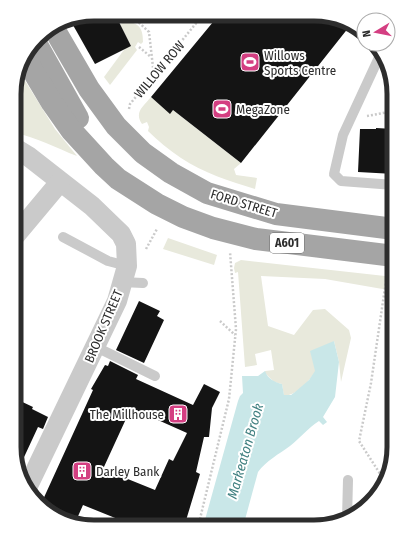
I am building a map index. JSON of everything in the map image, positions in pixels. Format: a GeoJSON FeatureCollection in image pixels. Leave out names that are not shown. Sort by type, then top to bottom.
{"type":"FeatureCollection","features":[{"type":"Feature","properties":{"kind":"main road","name":"FORD STREET"},"geometry":{"type":"LineString","coordinates":[[56,32],[89,89],[116,126],[143,153],[171,173],[207,193],[276,214],[387,229]]}},
{"type":"Feature","properties":{"kind":"main road"},"geometry":{"type":"LineString","coordinates":[[38,47],[85,128],[96,157]]}},
{"type":"Feature","properties":{"kind":"main road","name":"A601"},"geometry":{"type":"LineString","coordinates":[[28,63],[48,97],[71,130],[118,179],[144,197],[183,217],[219,230],[256,239],[387,262]]}},
{"type":"Feature","properties":{"kind":"street","name":"BROOK STREET"},"geometry":{"type":"LineString","coordinates":[[21,152],[92,206],[121,234],[126,244],[124,274],[117,301],[96,347],[29,479]]}},
{"type":"Feature","properties":{"kind":"street"},"geometry":{"type":"LineString","coordinates":[[21,229],[60,182]]}},
{"type":"Feature","properties":{"kind":"lane"},"geometry":{"type":"LineString","coordinates":[[378,60],[343,135],[334,174],[341,181],[387,184]]}},
{"type":"Feature","properties":{"kind":"lane"},"geometry":{"type":"LineString","coordinates":[[63,237],[108,261],[124,274],[143,283]]}},
{"type":"Feature","properties":{"kind":"lane"},"geometry":{"type":"LineString","coordinates":[[96,347],[155,376]]}},
{"type":"Feature","properties":{"kind":"lane"},"geometry":{"type":"LineString","coordinates":[[347,511],[348,480]]}},
{"type":"Feature","properties":{"kind":"path"},"geometry":{"type":"LineString","coordinates":[[137,21],[149,32],[154,76]]}},
{"type":"Feature","properties":{"kind":"path","name":"WILLOW ROW"},"geometry":{"type":"LineString","coordinates":[[130,104],[198,21]]}},
{"type":"Feature","properties":{"kind":"path"},"geometry":{"type":"LineString","coordinates":[[139,47],[152,57]]}},
{"type":"Feature","properties":{"kind":"path"},"geometry":{"type":"LineString","coordinates":[[350,120],[387,112]]}},
{"type":"Feature","properties":{"kind":"path"},"geometry":{"type":"LineString","coordinates":[[200,520],[229,399],[235,335],[230,251]]}},
{"type":"Feature","properties":{"kind":"path"},"geometry":{"type":"LineString","coordinates":[[381,475],[359,441],[371,383],[387,287]]}},
{"type":"Feature","properties":{"kind":"path"},"geometry":{"type":"LineString","coordinates":[[220,321],[235,335]]}},
{"type":"Feature","properties":{"kind":"shaded area"},"geometry":{"type":"Polygon","coordinates":[[[127,21],[140,28],[143,42],[141,44],[138,42],[135,47],[137,50],[110,85],[104,77],[129,43],[120,24],[127,21]]]}},
{"type":"Feature","properties":{"kind":"shaded area"},"geometry":{"type":"Polygon","coordinates":[[[23,77],[55,129],[77,156],[38,140],[21,134],[21,94],[23,77]]]}},
{"type":"Feature","properties":{"kind":"shaded area"},"geometry":{"type":"Polygon","coordinates":[[[151,97],[170,113],[173,110],[241,163],[234,169],[236,175],[257,178],[255,189],[198,168],[177,155],[148,131],[149,127],[147,122],[142,124],[139,113],[151,97]]]}},
{"type":"Feature","properties":{"kind":"shaded area"},"geometry":{"type":"Polygon","coordinates":[[[168,238],[217,255],[214,265],[163,249],[168,238]]]}},
{"type":"Feature","properties":{"kind":"shaded area"},"geometry":{"type":"Polygon","coordinates":[[[241,260],[387,276],[387,290],[325,279],[261,276],[268,326],[294,335],[313,310],[325,309],[349,330],[351,338],[341,382],[339,362],[334,341],[314,374],[300,389],[292,394],[284,396],[282,384],[274,382],[265,373],[265,371],[274,370],[271,350],[255,354],[257,365],[245,367],[238,272],[235,273],[235,263],[241,260]]]}},
{"type":"Feature","properties":{"kind":"water","name":"Markeaton Brook"},"geometry":{"type":"Polygon","coordinates":[[[334,341],[339,362],[335,397],[323,417],[327,422],[323,425],[319,421],[261,468],[258,472],[245,520],[205,520],[238,401],[243,393],[242,376],[258,376],[265,371],[272,380],[282,384],[284,395],[291,395],[309,380],[315,371],[310,351],[334,341]]]}},
{"type":"Feature","properties":{"kind":"building"},"geometry":{"type":"Polygon","coordinates":[[[118,21],[131,46],[95,64],[73,24],[80,22],[118,21]]]}},
{"type":"Feature","properties":{"kind":"building","name":"Willows Sports Centre"},"geometry":{"type":"Polygon","coordinates":[[[214,21],[314,21],[333,23],[347,30],[241,163],[173,110],[170,114],[151,97],[214,21]]]}},
{"type":"Feature","properties":{"kind":"building"},"geometry":{"type":"Polygon","coordinates":[[[360,129],[387,129],[387,174],[358,172],[360,129]]]}},
{"type":"Feature","properties":{"kind":"building"},"geometry":{"type":"Polygon","coordinates":[[[139,301],[160,311],[157,316],[164,320],[144,363],[116,350],[139,301]]]}},
{"type":"Feature","properties":{"kind":"building"},"geometry":{"type":"Polygon","coordinates":[[[110,361],[138,375],[136,379],[193,405],[204,384],[220,392],[212,408],[209,437],[204,437],[196,472],[200,474],[186,520],[120,520],[83,505],[77,518],[54,508],[43,499],[93,390],[91,389],[105,365],[108,366],[110,361]],[[131,408],[103,469],[155,490],[169,459],[173,461],[187,433],[131,408]]]}},
{"type":"Feature","properties":{"kind":"building"},"geometry":{"type":"Polygon","coordinates":[[[21,401],[48,417],[43,429],[38,427],[22,461],[21,447],[21,401]]]}},
{"type":"Feature","properties":{"kind":"place","name":"Willows Sports Centre"},"geometry":{"type":"Point","coordinates":[250,62]}},
{"type":"Feature","properties":{"kind":"place","name":"MegaZone"},"geometry":{"type":"Point","coordinates":[222,109]}},
{"type":"Feature","properties":{"kind":"place","name":"The Millhouse"},"geometry":{"type":"Point","coordinates":[178,414]}},
{"type":"Feature","properties":{"kind":"place","name":"Darley Bank"},"geometry":{"type":"Point","coordinates":[82,471]}}]}
